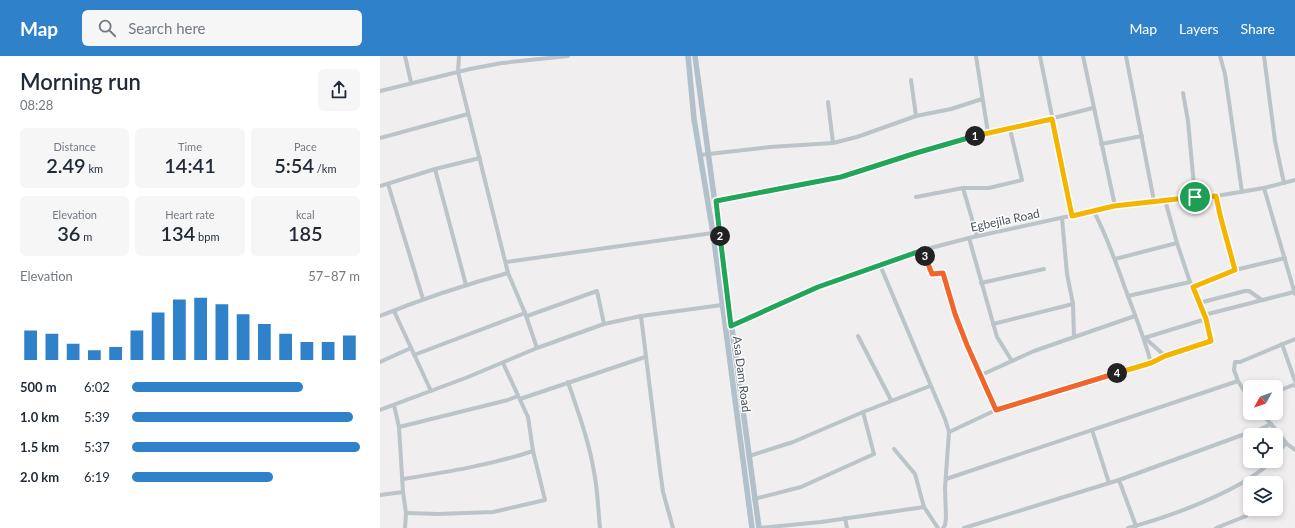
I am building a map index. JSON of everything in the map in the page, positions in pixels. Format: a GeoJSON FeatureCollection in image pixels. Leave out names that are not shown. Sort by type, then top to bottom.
{"type":"FeatureCollection","features":[{"type":"Feature","properties":{"kind":"main road","name":"Asa Dam Road"},"geometry":{"type":"LineString","coordinates":[[688,56],[694,119],[713,233],[752,528]]}},
{"type":"Feature","properties":{"kind":"main road","name":"Asa Dam Road"},"geometry":{"type":"LineString","coordinates":[[695,56],[716,201],[731,326],[759,528]]}},
{"type":"Feature","properties":{"kind":"street"},"geometry":{"type":"LineString","coordinates":[[404,56],[410,82]]}},
{"type":"Feature","properties":{"kind":"street"},"geometry":{"type":"LineString","coordinates":[[459,56],[458,72],[508,273],[526,314],[537,348]]}},
{"type":"Feature","properties":{"kind":"street"},"geometry":{"type":"LineString","coordinates":[[380,91],[410,82],[502,63],[568,56]]}},
{"type":"Feature","properties":{"kind":"street"},"geometry":{"type":"LineString","coordinates":[[976,56],[988,133]]}},
{"type":"Feature","properties":{"kind":"street"},"geometry":{"type":"LineString","coordinates":[[1040,56],[1072,216]]}},
{"type":"Feature","properties":{"kind":"street"},"geometry":{"type":"LineString","coordinates":[[1083,56],[1114,206]]}},
{"type":"Feature","properties":{"kind":"street"},"geometry":{"type":"LineString","coordinates":[[1126,56],[1154,201]]}},
{"type":"Feature","properties":{"kind":"street"},"geometry":{"type":"LineString","coordinates":[[1220,56],[1225,74],[1242,192]]}},
{"type":"Feature","properties":{"kind":"street"},"geometry":{"type":"LineString","coordinates":[[1264,56],[1275,141],[1284,183]]}},
{"type":"Feature","properties":{"kind":"street"},"geometry":{"type":"LineString","coordinates":[[911,80],[916,116]]}},
{"type":"Feature","properties":{"kind":"street"},"geometry":{"type":"LineString","coordinates":[[1183,93],[1188,121],[1195,197]]}},
{"type":"Feature","properties":{"kind":"street"},"geometry":{"type":"LineString","coordinates":[[700,155],[770,147],[833,143],[857,137],[916,116],[951,109],[982,99]]}},
{"type":"Feature","properties":{"kind":"street"},"geometry":{"type":"LineString","coordinates":[[828,102],[833,143]]}},
{"type":"Feature","properties":{"kind":"street"},"geometry":{"type":"LineString","coordinates":[[716,201],[841,177],[916,153],[988,133],[1052,119],[1093,108]]}},
{"type":"Feature","properties":{"kind":"street"},"geometry":{"type":"LineString","coordinates":[[380,138],[468,114]]}},
{"type":"Feature","properties":{"kind":"street"},"geometry":{"type":"LineString","coordinates":[[916,197],[963,188],[990,188],[1022,180],[1010,129]]}},
{"type":"Feature","properties":{"kind":"street"},"geometry":{"type":"LineString","coordinates":[[1101,144],[1142,136]]}},
{"type":"Feature","properties":{"kind":"street"},"geometry":{"type":"LineString","coordinates":[[380,186],[435,169],[480,158]]}},
{"type":"Feature","properties":{"kind":"street"},"geometry":{"type":"LineString","coordinates":[[435,169],[466,285]]}},
{"type":"Feature","properties":{"kind":"street","name":"Egbejila Road"},"geometry":{"type":"LineString","coordinates":[[731,326],[818,287],[923,250],[968,238],[1114,206],[1216,196],[1264,188],[1295,180]]}},
{"type":"Feature","properties":{"kind":"street"},"geometry":{"type":"LineString","coordinates":[[388,184],[423,299]]}},
{"type":"Feature","properties":{"kind":"street"},"geometry":{"type":"LineString","coordinates":[[963,188],[977,236]]}},
{"type":"Feature","properties":{"kind":"street"},"geometry":{"type":"LineString","coordinates":[[1144,338],[1205,317],[1262,300],[1295,293],[1264,188]]}},
{"type":"Feature","properties":{"kind":"street"},"geometry":{"type":"LineString","coordinates":[[1216,196],[1235,270]]}},
{"type":"Feature","properties":{"kind":"street"},"geometry":{"type":"LineString","coordinates":[[949,432],[996,410],[1151,363],[1165,356],[1211,341],[1205,317],[1190,282],[1177,243],[1165,200]]}},
{"type":"Feature","properties":{"kind":"street"},"geometry":{"type":"LineString","coordinates":[[1093,210],[1102,226],[1115,259],[1144,338],[1151,363]]}},
{"type":"Feature","properties":{"kind":"street"},"geometry":{"type":"LineString","coordinates":[[1062,218],[1067,274],[1073,304],[1074,337]]}},
{"type":"Feature","properties":{"kind":"street"},"geometry":{"type":"LineString","coordinates":[[506,262],[713,233]]}},
{"type":"Feature","properties":{"kind":"street"},"geometry":{"type":"LineString","coordinates":[[968,238],[993,324],[998,337],[1012,361]]}},
{"type":"Feature","properties":{"kind":"street"},"geometry":{"type":"LineString","coordinates":[[1115,259],[1177,243]]}},
{"type":"Feature","properties":{"kind":"street"},"geometry":{"type":"LineString","coordinates":[[923,250],[932,274],[943,273],[955,314],[996,410]]}},
{"type":"Feature","properties":{"kind":"street"},"geometry":{"type":"LineString","coordinates":[[1193,287],[1235,270],[1285,258]]}},
{"type":"Feature","properties":{"kind":"street"},"geometry":{"type":"LineString","coordinates":[[880,265],[949,432],[946,479],[946,518],[943,528]]}},
{"type":"Feature","properties":{"kind":"street"},"geometry":{"type":"LineString","coordinates":[[981,283],[1044,269]]}},
{"type":"Feature","properties":{"kind":"street"},"geometry":{"type":"LineString","coordinates":[[381,314],[394,311],[423,299],[466,285],[508,273]]}},
{"type":"Feature","properties":{"kind":"street"},"geometry":{"type":"LineString","coordinates":[[1128,296],[1190,282]]}},
{"type":"Feature","properties":{"kind":"street"},"geometry":{"type":"LineString","coordinates":[[414,355],[526,314],[597,291],[604,324]]}},
{"type":"Feature","properties":{"kind":"street"},"geometry":{"type":"LineString","coordinates":[[1200,303],[1245,291],[1249,291],[1262,300]]}},
{"type":"Feature","properties":{"kind":"street"},"geometry":{"type":"LineString","coordinates":[[993,324],[1073,304]]}},
{"type":"Feature","properties":{"kind":"street"},"geometry":{"type":"LineString","coordinates":[[380,410],[503,363],[537,348],[604,324],[641,316],[722,306]]}},
{"type":"Feature","properties":{"kind":"street"},"geometry":{"type":"LineString","coordinates":[[394,311],[431,390]]}},
{"type":"Feature","properties":{"kind":"street"},"geometry":{"type":"LineString","coordinates":[[641,316],[663,492],[673,528]]}},
{"type":"Feature","properties":{"kind":"street"},"geometry":{"type":"LineString","coordinates":[[981,375],[1034,351],[1135,316]]}},
{"type":"Feature","properties":{"kind":"street"},"geometry":{"type":"LineString","coordinates":[[858,336],[891,400]]}},
{"type":"Feature","properties":{"kind":"street"},"geometry":{"type":"LineString","coordinates":[[1144,338],[1165,356]]}},
{"type":"Feature","properties":{"kind":"street"},"geometry":{"type":"LineString","coordinates":[[1243,389],[1234,370],[1235,362],[1240,362],[1295,339]]}},
{"type":"Feature","properties":{"kind":"street"},"geometry":{"type":"LineString","coordinates":[[1282,344],[1295,381]]}},
{"type":"Feature","properties":{"kind":"street"},"geometry":{"type":"LineString","coordinates":[[380,362],[411,348]]}},
{"type":"Feature","properties":{"kind":"street"},"geometry":{"type":"LineString","coordinates":[[399,427],[519,398],[645,357]]}},
{"type":"Feature","properties":{"kind":"street"},"geometry":{"type":"LineString","coordinates":[[406,513],[438,514],[493,512],[545,500],[533,451],[528,417],[503,363]]}},
{"type":"Feature","properties":{"kind":"street"},"geometry":{"type":"LineString","coordinates":[[946,479],[1238,381]]}},
{"type":"Feature","properties":{"kind":"street"},"geometry":{"type":"LineString","coordinates":[[568,382],[584,427],[590,452],[597,489],[600,528]]}},
{"type":"Feature","properties":{"kind":"street"},"geometry":{"type":"LineString","coordinates":[[1283,389],[1293,385],[1295,386]]}},
{"type":"Feature","properties":{"kind":"street"},"geometry":{"type":"LineString","coordinates":[[749,456],[793,442],[891,400],[930,386]]}},
{"type":"Feature","properties":{"kind":"street"},"geometry":{"type":"LineString","coordinates":[[394,405],[399,427],[403,492],[406,513],[405,528]]}},
{"type":"Feature","properties":{"kind":"street"},"geometry":{"type":"LineString","coordinates":[[754,499],[801,487],[874,454],[863,412]]}},
{"type":"Feature","properties":{"kind":"street"},"geometry":{"type":"LineString","coordinates":[[1267,420],[1286,443],[1295,450]]}},
{"type":"Feature","properties":{"kind":"street"},"geometry":{"type":"LineString","coordinates":[[964,528],[1109,484],[1254,432],[1271,424]]}},
{"type":"Feature","properties":{"kind":"street"},"geometry":{"type":"LineString","coordinates":[[1092,430],[1109,484]]}},
{"type":"Feature","properties":{"kind":"street"},"geometry":{"type":"LineString","coordinates":[[1283,447],[1286,443]]}},
{"type":"Feature","properties":{"kind":"street"},"geometry":{"type":"LineString","coordinates":[[894,449],[914,474],[924,507],[938,528]]}},
{"type":"Feature","properties":{"kind":"street"},"geometry":{"type":"LineString","coordinates":[[403,479],[504,460],[533,451]]}},
{"type":"Feature","properties":{"kind":"street"},"geometry":{"type":"LineString","coordinates":[[1128,528],[1182,512],[1222,494],[1257,474],[1263,468]]}},
{"type":"Feature","properties":{"kind":"street"},"geometry":{"type":"LineString","coordinates":[[1119,480],[1136,526]]}},
{"type":"Feature","properties":{"kind":"street"},"geometry":{"type":"LineString","coordinates":[[380,495],[403,492]]}},
{"type":"Feature","properties":{"kind":"street"},"geometry":{"type":"LineString","coordinates":[[759,528],[821,522],[924,507]]}},
{"type":"Feature","properties":{"kind":"street"},"geometry":{"type":"LineString","coordinates":[[1216,528],[1246,516]]}},
{"type":"Feature","properties":{"kind":"street"},"geometry":{"type":"LineString","coordinates":[[845,518],[847,528]]}},
{"type":"Feature","properties":{"kind":"street"},"geometry":{"type":"LineString","coordinates":[[821,522],[822,528]]}},
{"type":"Feature","properties":{"kind":"route"},"geometry":{"type":"LineString","coordinates":[[1052,119],[1072,216],[1114,206],[1195,197],[1216,196],[1227,245],[1235,270],[1193,287],[1206,319],[1211,341],[1165,356],[1151,363],[996,410],[955,314],[943,273],[932,274],[923,250],[818,287],[731,326],[716,201],[841,177],[916,153],[988,133],[1052,119]]}}]}
